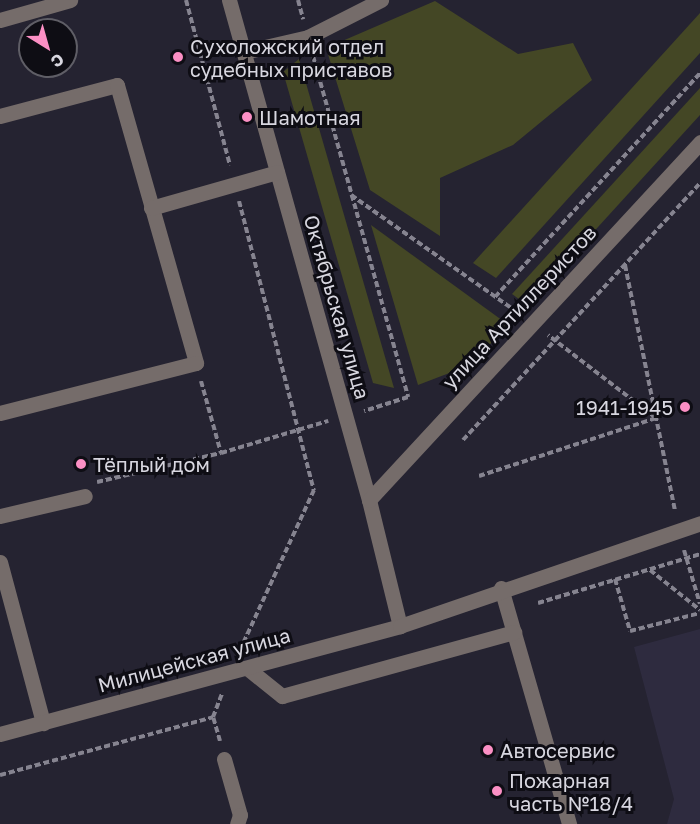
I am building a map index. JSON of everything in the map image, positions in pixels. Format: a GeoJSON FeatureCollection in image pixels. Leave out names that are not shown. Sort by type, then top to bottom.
{"type":"FeatureCollection","features":[{"type":"Feature","properties":{"kind":"street"},"geometry":{"type":"LineString","coordinates":[[0,20],[70,0]]}},
{"type":"Feature","properties":{"kind":"street","name":"Октябрьская улица"},"geometry":{"type":"LineString","coordinates":[[229,0],[369,500],[400,626]]}},
{"type":"Feature","properties":{"kind":"street"},"geometry":{"type":"LineString","coordinates":[[244,52],[308,37],[381,0]]}},
{"type":"Feature","properties":{"kind":"street"},"geometry":{"type":"LineString","coordinates":[[0,116],[117,86],[195,363],[0,413]]}},
{"type":"Feature","properties":{"kind":"street","name":"улица Артиллеристов"},"geometry":{"type":"LineString","coordinates":[[369,500],[700,142]]}},
{"type":"Feature","properties":{"kind":"street"},"geometry":{"type":"LineString","coordinates":[[151,208],[278,172]]}},
{"type":"Feature","properties":{"kind":"street"},"geometry":{"type":"LineString","coordinates":[[0,516],[85,496]]}},
{"type":"Feature","properties":{"kind":"street","name":"Милицейская улица"},"geometry":{"type":"LineString","coordinates":[[0,734],[400,626],[501,588],[700,523]]}},
{"type":"Feature","properties":{"kind":"street"},"geometry":{"type":"LineString","coordinates":[[0,562],[43,723]]}},
{"type":"Feature","properties":{"kind":"street"},"geometry":{"type":"LineString","coordinates":[[501,588],[569,824]]}},
{"type":"Feature","properties":{"kind":"street"},"geometry":{"type":"LineString","coordinates":[[247,668],[282,696],[514,632]]}},
{"type":"Feature","properties":{"kind":"street"},"geometry":{"type":"LineString","coordinates":[[224,759],[240,815],[237,824]]}},
{"type":"Feature","properties":{"kind":"path"},"geometry":{"type":"LineString","coordinates":[[186,0],[314,490],[230,672],[213,717],[224,759]]}},
{"type":"Feature","properties":{"kind":"path"},"geometry":{"type":"LineString","coordinates":[[94,483],[221,453],[298,428],[408,397],[298,0]]}},
{"type":"Feature","properties":{"kind":"path"},"geometry":{"type":"LineString","coordinates":[[495,297],[700,73]]}},
{"type":"Feature","properties":{"kind":"path"},"geometry":{"type":"LineString","coordinates":[[463,440],[700,183]]}},
{"type":"Feature","properties":{"kind":"path"},"geometry":{"type":"LineString","coordinates":[[625,264],[679,530],[700,604]]}},
{"type":"Feature","properties":{"kind":"path"},"geometry":{"type":"LineString","coordinates":[[195,363],[221,453]]}},
{"type":"Feature","properties":{"kind":"path"},"geometry":{"type":"LineString","coordinates":[[508,611],[700,554]]}},
{"type":"Feature","properties":{"kind":"path"},"geometry":{"type":"LineString","coordinates":[[649,569],[700,612]]}},
{"type":"Feature","properties":{"kind":"path"},"geometry":{"type":"LineString","coordinates":[[615,579],[630,631],[700,612]]}},
{"type":"Feature","properties":{"kind":"path"},"geometry":{"type":"LineString","coordinates":[[0,775],[213,717]]}},
{"type":"Feature","properties":{"kind":"shaded area"},"geometry":{"type":"Polygon","coordinates":[[[700,629],[700,824],[667,824],[674,799],[634,647],[700,629]]]}},
{"type":"Feature","properties":{"kind":"green space"},"geometry":{"type":"Polygon","coordinates":[[[435,1],[518,54],[573,43],[592,80],[513,145],[440,178],[440,236],[370,190],[326,48],[435,1]]]}},
{"type":"Feature","properties":{"kind":"green space"},"geometry":{"type":"Polygon","coordinates":[[[700,13],[700,53],[496,278],[473,263],[700,13]]]}},
{"type":"Feature","properties":{"kind":"green space"},"geometry":{"type":"Polygon","coordinates":[[[299,59],[394,388],[373,383],[283,72],[299,59]]]}},
{"type":"Feature","properties":{"kind":"green space"},"geometry":{"type":"Polygon","coordinates":[[[700,88],[700,115],[527,305],[512,294],[700,88]]]}},
{"type":"Feature","properties":{"kind":"green space"},"geometry":{"type":"Polygon","coordinates":[[[371,225],[510,326],[465,367],[418,385],[371,225]]]}},
{"type":"Feature","properties":{"kind":"place","name":"Сухоложский отдел судебных приставов"},"geometry":{"type":"Point","coordinates":[178,57]}},
{"type":"Feature","properties":{"kind":"place","name":"Шамотная"},"geometry":{"type":"Point","coordinates":[247,117]}},
{"type":"Feature","properties":{"kind":"place","name":"1941-1945"},"geometry":{"type":"Point","coordinates":[685,407]}},
{"type":"Feature","properties":{"kind":"place","name":"Тёплый дом"},"geometry":{"type":"Point","coordinates":[81,464]}},
{"type":"Feature","properties":{"kind":"place","name":"Автосервис"},"geometry":{"type":"Point","coordinates":[488,750]}},
{"type":"Feature","properties":{"kind":"place","name":"Пожарная часть №18/4"},"geometry":{"type":"Point","coordinates":[497,791]}}]}
